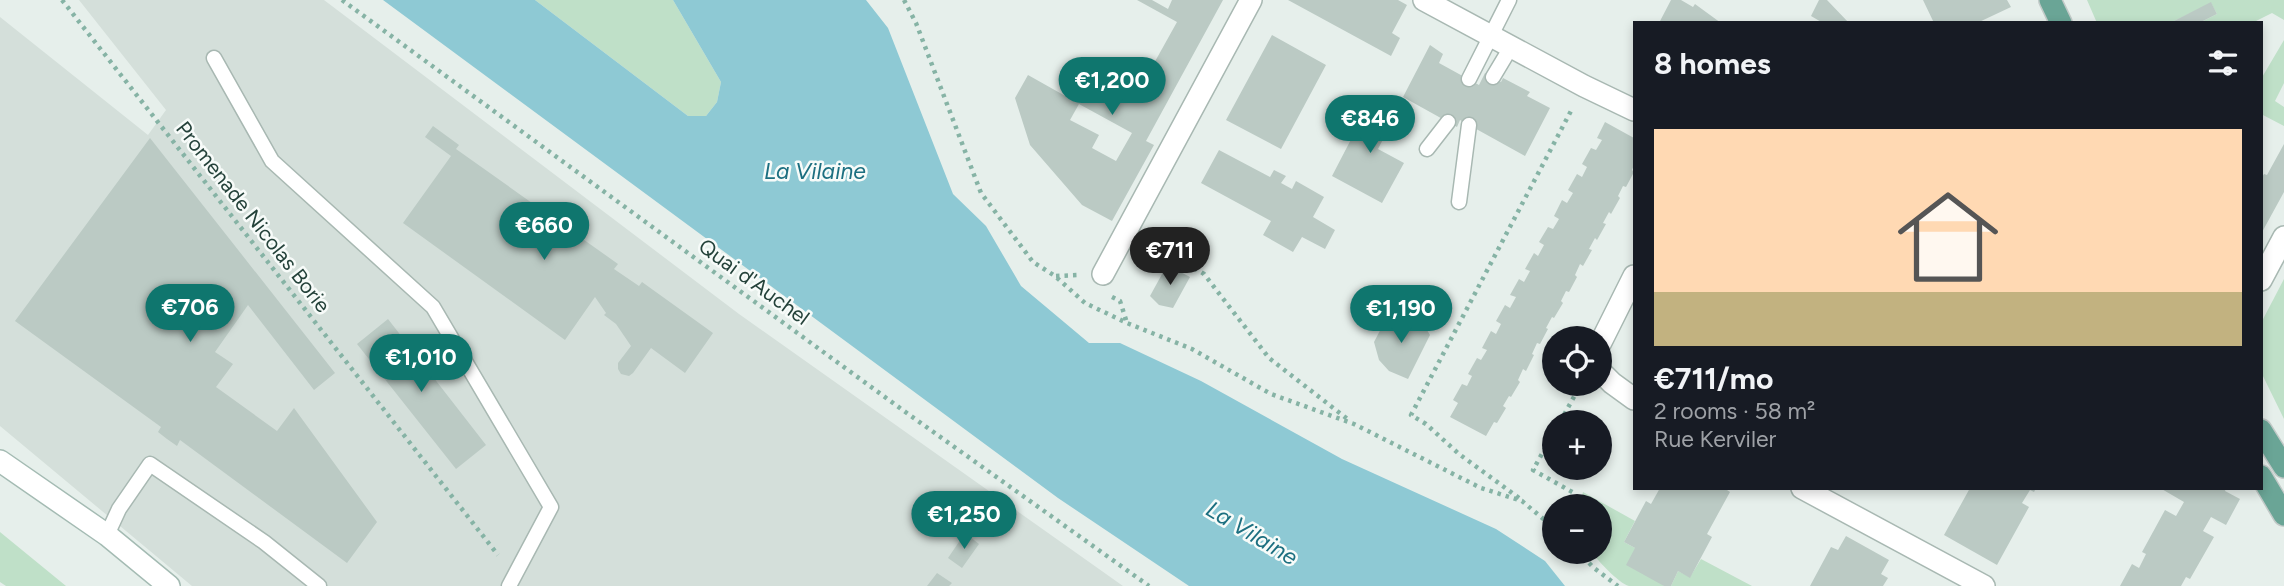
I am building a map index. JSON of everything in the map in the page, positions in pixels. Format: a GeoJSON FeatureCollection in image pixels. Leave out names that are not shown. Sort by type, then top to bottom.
{"type":"FeatureCollection","features":[{"type":"Feature","properties":{"kind":"main road"},"geometry":{"type":"LineString","coordinates":[[2050,0],[2060,21]]}},
{"type":"Feature","properties":{"kind":"main road"},"geometry":{"type":"LineString","coordinates":[[2263,433],[2284,467]]}},
{"type":"Feature","properties":{"kind":"main road"},"geometry":{"type":"LineString","coordinates":[[2263,479],[2284,515]]}},
{"type":"Feature","properties":{"kind":"street"},"geometry":{"type":"LineString","coordinates":[[1104,274],[1251,0]]}},
{"type":"Feature","properties":{"kind":"street"},"geometry":{"type":"LineString","coordinates":[[1424,0],[1633,110]]}},
{"type":"Feature","properties":{"kind":"street"},"geometry":{"type":"LineString","coordinates":[[2263,276],[2284,237]]}},
{"type":"Feature","properties":{"kind":"street"},"geometry":{"type":"LineString","coordinates":[[1609,326],[1633,278]]}},
{"type":"Feature","properties":{"kind":"street"},"geometry":{"type":"LineString","coordinates":[[1612,383],[1633,398]]}},
{"type":"Feature","properties":{"kind":"street"},"geometry":{"type":"LineString","coordinates":[[0,461],[107,535],[169,586]]}},
{"type":"Feature","properties":{"kind":"street"},"geometry":{"type":"LineString","coordinates":[[1806,490],[1984,586]]}},
{"type":"Feature","properties":{"kind":"lane"},"geometry":{"type":"LineString","coordinates":[[1469,79],[1509,0]]}},
{"type":"Feature","properties":{"kind":"lane"},"geometry":{"type":"LineString","coordinates":[[1493,77],[1511,47]]}},
{"type":"Feature","properties":{"kind":"lane"},"geometry":{"type":"LineString","coordinates":[[214,58],[272,161],[433,307],[526,463],[551,507],[512,582]]}},
{"type":"Feature","properties":{"kind":"lane"},"geometry":{"type":"LineString","coordinates":[[1427,149],[1448,122]]}},
{"type":"Feature","properties":{"kind":"lane"},"geometry":{"type":"LineString","coordinates":[[1459,202],[1469,125]]}},
{"type":"Feature","properties":{"kind":"lane"},"geometry":{"type":"LineString","coordinates":[[107,535],[119,509],[150,464],[264,542],[319,586]]}},
{"type":"Feature","properties":{"kind":"path","name":"Promenade Nicolas Borie"},"geometry":{"type":"LineString","coordinates":[[62,0],[512,582]]}},
{"type":"Feature","properties":{"kind":"path","name":"Quai d'Auchel"},"geometry":{"type":"LineString","coordinates":[[342,0],[904,411],[1149,586]]}},
{"type":"Feature","properties":{"kind":"path"},"geometry":{"type":"LineString","coordinates":[[904,0],[916,23],[981,193],[1033,262],[1055,276],[1085,303],[1192,349],[1270,394],[1354,424],[1481,488],[1522,500]]}},
{"type":"Feature","properties":{"kind":"path"},"geometry":{"type":"LineString","coordinates":[[1542,518],[1459,454],[1426,424],[1411,415],[1584,86]]}},
{"type":"Feature","properties":{"kind":"path"},"geometry":{"type":"LineString","coordinates":[[1130,227],[1204,274],[1269,358],[1354,424]]}},
{"type":"Feature","properties":{"kind":"path"},"geometry":{"type":"LineString","coordinates":[[1055,276],[1076,274]]}},
{"type":"Feature","properties":{"kind":"path"},"geometry":{"type":"LineString","coordinates":[[1120,301],[1127,323]]}},
{"type":"Feature","properties":{"kind":"path"},"geometry":{"type":"LineString","coordinates":[[1542,454],[1533,470],[1542,475]]}},
{"type":"Feature","properties":{"kind":"path"},"geometry":{"type":"LineString","coordinates":[[1551,480],[1574,494]]}},
{"type":"Feature","properties":{"kind":"path"},"geometry":{"type":"LineString","coordinates":[[1590,564],[1618,586]]}},
{"type":"Feature","properties":{"kind":"shaded area"},"geometry":{"type":"Polygon","coordinates":[[[79,0],[324,0],[739,314],[1123,586],[192,586],[0,426],[0,17],[148,135],[166,110],[79,0]]]}},
{"type":"Feature","properties":{"kind":"green space"},"geometry":{"type":"Polygon","coordinates":[[[535,0],[673,0],[721,82],[717,102],[706,116],[688,116],[535,0]]]}},
{"type":"Feature","properties":{"kind":"green space"},"geometry":{"type":"Polygon","coordinates":[[[2087,0],[2284,0],[2284,20],[2272,13],[2256,21],[2203,21],[2217,14],[2211,3],[2174,21],[2096,21],[2087,0]]]}},
{"type":"Feature","properties":{"kind":"green space"},"geometry":{"type":"Polygon","coordinates":[[[2284,40],[2284,83],[2275,101],[2284,107],[2284,126],[2263,115],[2263,76],[2284,40]]]}},
{"type":"Feature","properties":{"kind":"green space"},"geometry":{"type":"Polygon","coordinates":[[[2284,279],[2284,419],[2263,376],[2263,319],[2284,279]]]}},
{"type":"Feature","properties":{"kind":"green space"},"geometry":{"type":"Polygon","coordinates":[[[1612,508],[1635,521],[1624,542],[1635,548],[1664,586],[1629,586],[1602,564],[1612,564],[1612,508]]]}},
{"type":"Feature","properties":{"kind":"green space"},"geometry":{"type":"Polygon","coordinates":[[[0,532],[66,586],[6,586],[0,582],[0,532]]]}},
{"type":"Feature","properties":{"kind":"green space"},"geometry":{"type":"Polygon","coordinates":[[[1701,559],[1752,586],[1671,586],[1678,571],[1690,577],[1701,559]]]}},
{"type":"Feature","properties":{"kind":"water","name":"La Vilaine"},"geometry":{"type":"Polygon","coordinates":[[[383,0],[535,0],[688,116],[706,116],[717,102],[721,82],[673,0],[866,0],[888,28],[953,194],[986,226],[1021,286],[1089,343],[1120,343],[1201,381],[1342,459],[1496,529],[1542,559],[1542,564],[1547,564],[1565,586],[1189,586],[1058,498],[383,0]]]}},
{"type":"Feature","properties":{"kind":"building"},"geometry":{"type":"Polygon","coordinates":[[[1137,0],[1152,0],[1168,9],[1172,0],[1223,0],[1146,141],[1154,145],[1112,221],[1082,205],[1030,145],[1015,98],[1028,75],[1076,102],[1083,88],[1114,105],[1134,67],[1148,74],[1177,22],[1137,0]],[[1079,104],[1070,120],[1099,135],[1092,148],[1116,161],[1132,133],[1079,104]]]}},
{"type":"Feature","properties":{"kind":"building"},"geometry":{"type":"Polygon","coordinates":[[[1288,0],[1398,0],[1407,5],[1392,33],[1400,38],[1391,56],[1288,0]]]}},
{"type":"Feature","properties":{"kind":"building"},"geometry":{"type":"Polygon","coordinates":[[[1671,0],[1681,0],[1693,7],[1695,4],[1718,21],[1660,21],[1671,0]]]}},
{"type":"Feature","properties":{"kind":"building"},"geometry":{"type":"Polygon","coordinates":[[[1819,0],[1827,0],[1847,21],[1820,21],[1811,16],[1819,0]]]}},
{"type":"Feature","properties":{"kind":"building"},"geometry":{"type":"Polygon","coordinates":[[[1923,0],[2007,0],[2011,7],[1981,21],[1933,21],[1923,0]]]}},
{"type":"Feature","properties":{"kind":"building"},"geometry":{"type":"Polygon","coordinates":[[[2211,2],[2217,14],[2203,21],[2174,21],[2211,2]]]}},
{"type":"Feature","properties":{"kind":"building"},"geometry":{"type":"Polygon","coordinates":[[[1272,35],[1326,65],[1281,149],[1226,120],[1272,35]]]}},
{"type":"Feature","properties":{"kind":"building"},"geometry":{"type":"Polygon","coordinates":[[[1430,45],[1443,54],[1439,63],[1479,85],[1485,73],[1501,82],[1503,78],[1530,92],[1527,96],[1550,108],[1525,156],[1460,120],[1457,127],[1403,97],[1430,45]]]}},
{"type":"Feature","properties":{"kind":"building"},"geometry":{"type":"Polygon","coordinates":[[[1372,99],[1397,112],[1378,149],[1404,163],[1382,203],[1332,176],[1372,99]]]}},
{"type":"Feature","properties":{"kind":"building"},"geometry":{"type":"Polygon","coordinates":[[[1605,122],[1633,137],[1633,174],[1626,187],[1623,186],[1618,196],[1620,198],[1603,223],[1606,224],[1597,240],[1595,238],[1583,266],[1580,264],[1575,275],[1577,277],[1561,301],[1563,303],[1547,326],[1542,326],[1542,340],[1540,344],[1537,343],[1526,371],[1523,369],[1518,380],[1520,382],[1503,406],[1506,408],[1486,436],[1450,417],[1458,403],[1453,400],[1462,384],[1467,386],[1472,376],[1468,374],[1477,358],[1481,360],[1487,350],[1482,348],[1491,331],[1496,334],[1501,324],[1496,321],[1505,305],[1510,308],[1516,297],[1510,295],[1519,279],[1524,282],[1530,271],[1525,269],[1534,253],[1538,256],[1544,245],[1539,242],[1548,227],[1553,229],[1559,219],[1554,216],[1562,200],[1567,203],[1573,193],[1568,190],[1577,174],[1582,177],[1587,167],[1582,164],[1591,148],[1596,150],[1602,140],[1597,138],[1605,122]]]}},
{"type":"Feature","properties":{"kind":"building"},"geometry":{"type":"Polygon","coordinates":[[[433,126],[459,145],[456,149],[618,264],[614,269],[639,286],[642,282],[713,333],[685,373],[651,348],[633,373],[629,376],[621,374],[618,363],[631,346],[616,324],[604,315],[606,313],[595,297],[565,340],[403,223],[451,156],[425,137],[433,126]]]}},
{"type":"Feature","properties":{"kind":"building"},"geometry":{"type":"Polygon","coordinates":[[[150,138],[335,373],[314,390],[248,305],[215,352],[233,364],[216,387],[277,431],[294,408],[377,522],[347,563],[180,440],[177,446],[167,439],[158,432],[161,427],[15,321],[150,138]]]}},
{"type":"Feature","properties":{"kind":"building"},"geometry":{"type":"Polygon","coordinates":[[[2284,144],[2284,192],[2263,230],[2263,176],[2267,175],[2284,144]]]}},
{"type":"Feature","properties":{"kind":"building"},"geometry":{"type":"Polygon","coordinates":[[[1219,150],[1270,177],[1274,170],[1286,176],[1281,183],[1292,189],[1296,181],[1324,197],[1313,217],[1335,230],[1325,249],[1302,237],[1293,252],[1263,235],[1271,221],[1201,183],[1219,150]]]}},
{"type":"Feature","properties":{"kind":"building"},"geometry":{"type":"Polygon","coordinates":[[[1167,265],[1190,277],[1173,308],[1159,305],[1150,296],[1167,265]]]}},
{"type":"Feature","properties":{"kind":"building"},"geometry":{"type":"Polygon","coordinates":[[[1400,316],[1422,322],[1430,335],[1408,379],[1389,371],[1379,360],[1374,342],[1384,323],[1400,316]]]}},
{"type":"Feature","properties":{"kind":"building"},"geometry":{"type":"Polygon","coordinates":[[[388,319],[486,445],[456,469],[357,344],[388,319]]]}},
{"type":"Feature","properties":{"kind":"building"},"geometry":{"type":"Polygon","coordinates":[[[1659,490],[1730,492],[1707,534],[1712,537],[1690,578],[1678,571],[1671,586],[1664,586],[1626,565],[1635,548],[1624,542],[1646,501],[1651,504],[1659,490]]]}},
{"type":"Feature","properties":{"kind":"building"},"geometry":{"type":"Polygon","coordinates":[[[1969,490],[2030,490],[2022,503],[2029,507],[1997,565],[1944,535],[1969,490]]]}},
{"type":"Feature","properties":{"kind":"building"},"geometry":{"type":"Polygon","coordinates":[[[2163,490],[2225,490],[2240,499],[2226,525],[2211,517],[2203,531],[2214,537],[2190,579],[2186,577],[2181,586],[2120,586],[2132,564],[2139,568],[2146,554],[2142,552],[2165,510],[2176,516],[2184,502],[2163,490]]]}},
{"type":"Feature","properties":{"kind":"building"},"geometry":{"type":"Polygon","coordinates":[[[965,533],[979,544],[962,568],[948,558],[965,533]]]}},
{"type":"Feature","properties":{"kind":"building"},"geometry":{"type":"Polygon","coordinates":[[[1846,536],[1889,560],[1881,574],[1888,578],[1883,586],[1810,586],[1831,547],[1838,550],[1846,536]]]}},
{"type":"Feature","properties":{"kind":"building"},"geometry":{"type":"Polygon","coordinates":[[[937,573],[952,583],[949,586],[927,586],[937,573]]]}}]}
